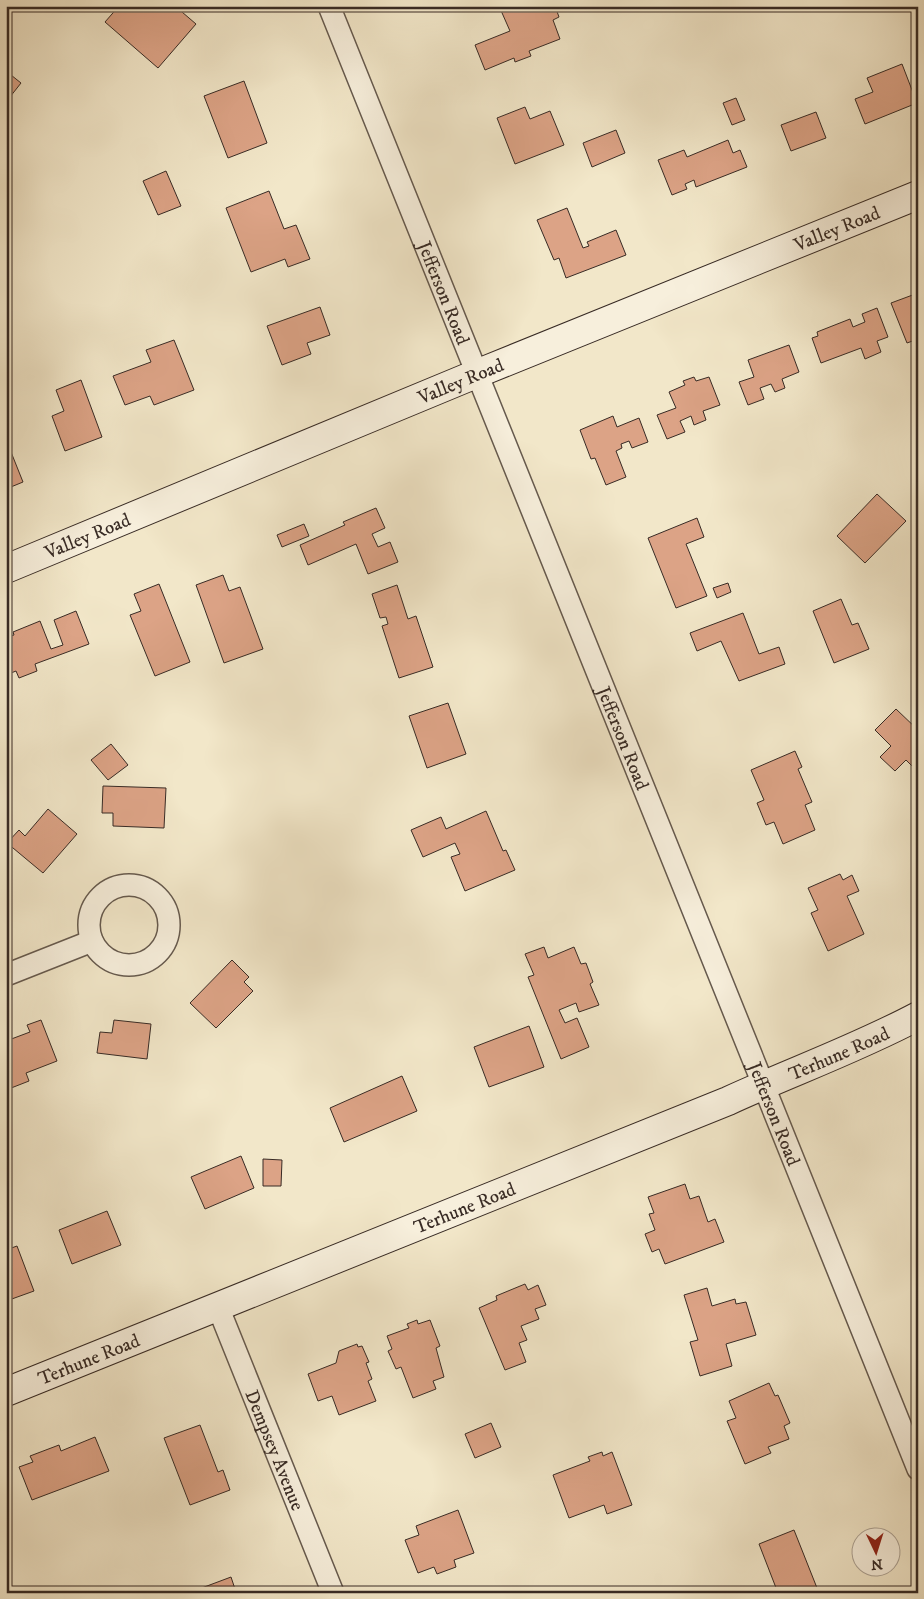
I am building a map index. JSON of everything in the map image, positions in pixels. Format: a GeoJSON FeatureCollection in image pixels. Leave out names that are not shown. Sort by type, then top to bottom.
{"type":"FeatureCollection","features":[{"type":"Feature","properties":{"kind":"street","name":"Jefferson Road"},"geometry":{"type":"LineString","coordinates":[[329,6],[918,1468]]}},
{"type":"Feature","properties":{"kind":"street","name":"Valley Road"},"geometry":{"type":"LineString","coordinates":[[6,569],[476,374],[918,195]]}},
{"type":"Feature","properties":{"kind":"street"},"geometry":{"type":"LineString","coordinates":[[6,975],[92,941]]}},
{"type":"Feature","properties":{"kind":"street","name":"Terhune Road"},"geometry":{"type":"LineString","coordinates":[[6,1392],[854,1048],[918,1016]]}},
{"type":"Feature","properties":{"kind":"street","name":"Dempsey Avenue"},"geometry":{"type":"LineString","coordinates":[[218,1307],[333,1593]]}},
{"type":"Feature","properties":{"kind":"building"},"geometry":{"type":"Polygon","coordinates":[[[119,6],[175,6],[196,24],[158,68],[105,22],[119,6]]]}},
{"type":"Feature","properties":{"kind":"building"},"geometry":{"type":"Polygon","coordinates":[[[499,6],[555,6],[559,17],[553,20],[560,39],[529,51],[531,56],[515,62],[514,58],[485,70],[475,45],[510,31],[499,6]]]}},
{"type":"Feature","properties":{"kind":"building"},"geometry":{"type":"Polygon","coordinates":[[[902,64],[917,103],[865,124],[855,99],[873,92],[867,78],[902,64]]]}},
{"type":"Feature","properties":{"kind":"building"},"geometry":{"type":"Polygon","coordinates":[[[6,71],[21,83],[6,102],[6,71]]]}},
{"type":"Feature","properties":{"kind":"building"},"geometry":{"type":"Polygon","coordinates":[[[244,81],[267,143],[228,158],[204,96],[244,81]]]}},
{"type":"Feature","properties":{"kind":"building"},"geometry":{"type":"Polygon","coordinates":[[[736,98],[745,120],[732,125],[723,103],[736,98]]]}},
{"type":"Feature","properties":{"kind":"building"},"geometry":{"type":"Polygon","coordinates":[[[525,107],[530,119],[550,111],[564,145],[515,164],[497,118],[525,107]]]}},
{"type":"Feature","properties":{"kind":"building"},"geometry":{"type":"Polygon","coordinates":[[[816,112],[826,138],[791,151],[781,125],[816,112]]]}},
{"type":"Feature","properties":{"kind":"building"},"geometry":{"type":"Polygon","coordinates":[[[616,130],[625,153],[592,167],[583,143],[616,130]]]}},
{"type":"Feature","properties":{"kind":"building"},"geometry":{"type":"Polygon","coordinates":[[[728,140],[733,153],[740,150],[747,167],[696,187],[694,180],[685,184],[687,189],[672,195],[658,160],[684,150],[687,157],[728,140]]]}},
{"type":"Feature","properties":{"kind":"building"},"geometry":{"type":"Polygon","coordinates":[[[166,171],[181,206],[158,215],[143,181],[166,171]]]}},
{"type":"Feature","properties":{"kind":"building"},"geometry":{"type":"Polygon","coordinates":[[[269,191],[284,229],[296,225],[310,259],[288,267],[285,259],[251,272],[226,208],[269,191]]]}},
{"type":"Feature","properties":{"kind":"building"},"geometry":{"type":"Polygon","coordinates":[[[567,208],[583,248],[589,246],[587,242],[616,230],[626,255],[566,278],[559,258],[554,260],[537,220],[567,208]]]}},
{"type":"Feature","properties":{"kind":"building"},"geometry":{"type":"Polygon","coordinates":[[[918,293],[918,339],[907,343],[891,303],[918,293]]]}},
{"type":"Feature","properties":{"kind":"building"},"geometry":{"type":"Polygon","coordinates":[[[320,307],[330,335],[307,343],[311,354],[282,365],[267,326],[320,307]]]}},
{"type":"Feature","properties":{"kind":"building"},"geometry":{"type":"Polygon","coordinates":[[[877,308],[888,337],[877,341],[881,352],[865,359],[861,348],[821,363],[812,338],[818,336],[817,332],[850,319],[853,327],[865,322],[862,314],[877,308]]]}},
{"type":"Feature","properties":{"kind":"building"},"geometry":{"type":"Polygon","coordinates":[[[174,340],[194,390],[154,405],[150,396],[125,405],[113,376],[151,362],[146,350],[174,340]]]}},
{"type":"Feature","properties":{"kind":"building"},"geometry":{"type":"Polygon","coordinates":[[[789,345],[799,372],[782,379],[785,388],[775,392],[771,384],[760,388],[764,399],[748,405],[739,382],[754,377],[748,360],[789,345]]]}},
{"type":"Feature","properties":{"kind":"building"},"geometry":{"type":"Polygon","coordinates":[[[694,377],[696,381],[709,377],[720,405],[703,411],[706,420],[694,425],[691,416],[680,421],[685,432],[667,439],[657,415],[676,408],[669,392],[685,385],[683,381],[694,377]]]}},
{"type":"Feature","properties":{"kind":"building"},"geometry":{"type":"Polygon","coordinates":[[[81,380],[102,437],[65,451],[52,416],[64,411],[56,390],[81,380]]]}},
{"type":"Feature","properties":{"kind":"building"},"geometry":{"type":"Polygon","coordinates":[[[613,416],[617,427],[639,418],[648,442],[632,448],[629,441],[621,444],[622,448],[616,451],[626,477],[606,485],[595,458],[591,459],[580,430],[613,416]]]}},
{"type":"Feature","properties":{"kind":"building"},"geometry":{"type":"Polygon","coordinates":[[[9,447],[23,482],[6,489],[6,449],[9,447]]]}},
{"type":"Feature","properties":{"kind":"building"},"geometry":{"type":"Polygon","coordinates":[[[877,494],[906,521],[865,563],[837,536],[877,494]]]}},
{"type":"Feature","properties":{"kind":"building"},"geometry":{"type":"Polygon","coordinates":[[[376,508],[385,528],[372,534],[378,547],[390,542],[398,562],[368,574],[356,544],[308,565],[300,545],[345,525],[343,522],[376,508]]]}},
{"type":"Feature","properties":{"kind":"building"},"geometry":{"type":"Polygon","coordinates":[[[697,518],[704,537],[686,544],[707,596],[676,608],[648,538],[697,518]]]}},
{"type":"Feature","properties":{"kind":"building"},"geometry":{"type":"Polygon","coordinates":[[[304,524],[309,536],[282,547],[277,535],[304,524]]]}},
{"type":"Feature","properties":{"kind":"building"},"geometry":{"type":"Polygon","coordinates":[[[223,575],[229,591],[240,587],[263,649],[224,663],[196,585],[223,575]]]}},
{"type":"Feature","properties":{"kind":"building"},"geometry":{"type":"Polygon","coordinates":[[[728,583],[731,592],[717,598],[713,588],[728,583]]]}},
{"type":"Feature","properties":{"kind":"building"},"geometry":{"type":"Polygon","coordinates":[[[159,584],[190,662],[155,676],[130,615],[141,611],[134,594],[159,584]]]}},
{"type":"Feature","properties":{"kind":"building"},"geometry":{"type":"Polygon","coordinates":[[[397,585],[408,619],[416,616],[433,667],[399,678],[382,626],[388,624],[386,617],[380,618],[372,594],[397,585]]]}},
{"type":"Feature","properties":{"kind":"building"},"geometry":{"type":"Polygon","coordinates":[[[841,599],[852,625],[858,623],[869,649],[834,663],[813,611],[841,599]]]}},
{"type":"Feature","properties":{"kind":"building"},"geometry":{"type":"Polygon","coordinates":[[[76,611],[89,644],[35,664],[37,671],[19,678],[16,671],[6,675],[6,637],[14,635],[13,632],[40,621],[51,649],[63,645],[54,620],[76,611]]]}},
{"type":"Feature","properties":{"kind":"building"},"geometry":{"type":"Polygon","coordinates":[[[743,613],[759,654],[779,647],[785,664],[739,681],[721,641],[697,651],[690,633],[743,613]]]}},
{"type":"Feature","properties":{"kind":"building"},"geometry":{"type":"Polygon","coordinates":[[[448,703],[466,754],[427,768],[409,716],[448,703]]]}},
{"type":"Feature","properties":{"kind":"building"},"geometry":{"type":"Polygon","coordinates":[[[896,709],[918,730],[918,768],[916,770],[906,760],[895,771],[880,757],[891,746],[875,730],[896,709]]]}},
{"type":"Feature","properties":{"kind":"building"},"geometry":{"type":"Polygon","coordinates":[[[111,744],[128,765],[108,780],[91,760],[111,744]]]}},
{"type":"Feature","properties":{"kind":"building"},"geometry":{"type":"Polygon","coordinates":[[[795,751],[802,767],[798,769],[812,802],[805,805],[815,830],[783,844],[774,822],[766,825],[757,803],[764,800],[751,770],[795,751]]]}},
{"type":"Feature","properties":{"kind":"building"},"geometry":{"type":"Polygon","coordinates":[[[103,786],[166,788],[164,828],[113,826],[113,813],[102,813],[103,786]]]}},
{"type":"Feature","properties":{"kind":"building"},"geometry":{"type":"Polygon","coordinates":[[[48,809],[77,834],[43,873],[7,843],[19,830],[25,836],[48,809]]]}},
{"type":"Feature","properties":{"kind":"building"},"geometry":{"type":"Polygon","coordinates":[[[486,811],[503,851],[506,850],[515,870],[465,891],[451,857],[460,854],[455,843],[423,857],[411,830],[441,817],[446,829],[486,811]]]}},
{"type":"Feature","properties":{"kind":"building"},"geometry":{"type":"Polygon","coordinates":[[[840,874],[843,880],[852,875],[859,891],[847,896],[864,934],[828,951],[811,913],[818,910],[808,888],[840,874]]]}},
{"type":"Feature","properties":{"kind":"building"},"geometry":{"type":"Polygon","coordinates":[[[544,947],[548,958],[574,947],[581,964],[586,963],[593,982],[590,984],[599,1005],[579,1012],[576,1003],[559,1010],[565,1023],[577,1018],[589,1047],[561,1059],[528,977],[534,975],[525,954],[544,947]]]}},
{"type":"Feature","properties":{"kind":"building"},"geometry":{"type":"Polygon","coordinates":[[[232,960],[249,977],[244,982],[253,991],[216,1028],[190,1003],[232,960]]]}},
{"type":"Feature","properties":{"kind":"building"},"geometry":{"type":"Polygon","coordinates":[[[41,1020],[57,1061],[26,1073],[29,1081],[6,1090],[6,1041],[30,1032],[27,1025],[41,1020]]]}},
{"type":"Feature","properties":{"kind":"building"},"geometry":{"type":"Polygon","coordinates":[[[114,1020],[151,1024],[147,1059],[97,1053],[100,1032],[112,1033],[114,1020]]]}},
{"type":"Feature","properties":{"kind":"building"},"geometry":{"type":"Polygon","coordinates":[[[529,1026],[544,1067],[489,1087],[474,1047],[529,1026]]]}},
{"type":"Feature","properties":{"kind":"building"},"geometry":{"type":"Polygon","coordinates":[[[402,1076],[417,1111],[344,1142],[330,1108],[402,1076]]]}},
{"type":"Feature","properties":{"kind":"building"},"geometry":{"type":"Polygon","coordinates":[[[241,1156],[254,1188],[205,1209],[191,1177],[241,1156]]]}},
{"type":"Feature","properties":{"kind":"building"},"geometry":{"type":"Polygon","coordinates":[[[263,1159],[282,1160],[281,1186],[263,1186],[263,1159]]]}},
{"type":"Feature","properties":{"kind":"building"},"geometry":{"type":"Polygon","coordinates":[[[685,1184],[690,1199],[699,1196],[708,1222],[715,1219],[724,1242],[665,1264],[659,1249],[652,1252],[645,1234],[655,1230],[649,1214],[654,1213],[648,1197],[685,1184]]]}},
{"type":"Feature","properties":{"kind":"building"},"geometry":{"type":"Polygon","coordinates":[[[107,1211],[121,1245],[72,1264],[59,1230],[107,1211]]]}},
{"type":"Feature","properties":{"kind":"building"},"geometry":{"type":"Polygon","coordinates":[[[17,1246],[34,1291],[9,1300],[6,1296],[6,1250],[17,1246]]]}},
{"type":"Feature","properties":{"kind":"building"},"geometry":{"type":"Polygon","coordinates":[[[525,1284],[528,1290],[538,1285],[546,1305],[535,1309],[539,1319],[521,1326],[527,1340],[519,1343],[526,1362],[505,1370],[479,1308],[497,1300],[496,1296],[525,1284]]]}},
{"type":"Feature","properties":{"kind":"building"},"geometry":{"type":"Polygon","coordinates":[[[707,1288],[712,1306],[735,1299],[736,1304],[746,1302],[756,1335],[726,1344],[732,1366],[700,1376],[690,1342],[698,1340],[684,1295],[707,1288]]]}},
{"type":"Feature","properties":{"kind":"building"},"geometry":{"type":"Polygon","coordinates":[[[417,1320],[418,1324],[430,1320],[440,1346],[436,1348],[444,1377],[433,1381],[436,1389],[413,1398],[401,1367],[396,1369],[388,1351],[392,1349],[387,1336],[409,1328],[407,1324],[417,1320]]]}},
{"type":"Feature","properties":{"kind":"building"},"geometry":{"type":"Polygon","coordinates":[[[357,1344],[358,1347],[362,1346],[369,1362],[366,1363],[372,1379],[368,1381],[376,1401],[339,1415],[332,1396],[318,1401],[308,1374],[336,1363],[339,1351],[357,1344]]]}},
{"type":"Feature","properties":{"kind":"building"},"geometry":{"type":"Polygon","coordinates":[[[769,1383],[775,1396],[778,1395],[790,1423],[784,1426],[789,1439],[768,1447],[771,1453],[745,1464],[727,1421],[736,1418],[729,1401],[769,1383]]]}},
{"type":"Feature","properties":{"kind":"building"},"geometry":{"type":"Polygon","coordinates":[[[491,1423],[501,1447],[475,1458],[465,1434],[491,1423]]]}},
{"type":"Feature","properties":{"kind":"building"},"geometry":{"type":"Polygon","coordinates":[[[200,1425],[218,1472],[223,1470],[230,1490],[190,1505],[164,1438],[200,1425]]]}},
{"type":"Feature","properties":{"kind":"building"},"geometry":{"type":"Polygon","coordinates":[[[95,1437],[109,1471],[32,1500],[19,1467],[33,1462],[30,1456],[59,1445],[61,1451],[95,1437]]]}},
{"type":"Feature","properties":{"kind":"building"},"geometry":{"type":"Polygon","coordinates":[[[602,1452],[603,1456],[612,1452],[632,1505],[607,1514],[604,1505],[569,1518],[553,1475],[590,1461],[588,1457],[602,1452]]]}},
{"type":"Feature","properties":{"kind":"building"},"geometry":{"type":"Polygon","coordinates":[[[458,1510],[474,1553],[454,1560],[456,1567],[437,1574],[434,1567],[418,1573],[405,1540],[419,1535],[416,1526],[458,1510]]]}},
{"type":"Feature","properties":{"kind":"building"},"geometry":{"type":"Polygon","coordinates":[[[794,1530],[819,1593],[778,1593],[759,1544],[794,1530]]]}},
{"type":"Feature","properties":{"kind":"building"},"geometry":{"type":"Polygon","coordinates":[[[231,1577],[235,1589],[230,1591],[231,1593],[201,1593],[199,1589],[231,1577]]]}}]}
